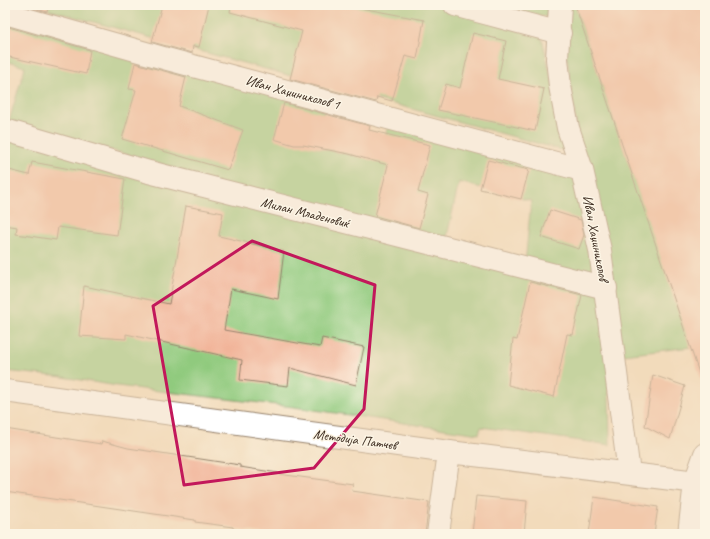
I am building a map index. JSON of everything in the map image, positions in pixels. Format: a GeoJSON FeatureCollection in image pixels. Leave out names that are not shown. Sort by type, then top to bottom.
{"type":"FeatureCollection","features":[{"type":"Feature","properties":{"kind":"street"},"geometry":{"type":"LineString","coordinates":[[455,5],[560,33]]}},
{"type":"Feature","properties":{"kind":"street","name":"Иван Хаџиниколов"},"geometry":{"type":"LineString","coordinates":[[560,5],[560,33],[557,59],[560,86],[568,128],[582,170],[600,250],[629,473]]}},
{"type":"Feature","properties":{"kind":"street","name":"Иван Хаџиниколов 1"},"geometry":{"type":"LineString","coordinates":[[5,13],[167,59],[582,170]]}},
{"type":"Feature","properties":{"kind":"street","name":"Милан Младеновиќ"},"geometry":{"type":"LineString","coordinates":[[5,130],[150,172],[606,288]]}},
{"type":"Feature","properties":{"kind":"street","name":"Методија Патчев"},"geometry":{"type":"LineString","coordinates":[[5,391],[449,452],[700,482]]}},
{"type":"Feature","properties":{"kind":"street"},"geometry":{"type":"LineString","coordinates":[[438,534],[449,452]]}},
{"type":"Feature","properties":{"kind":"street"},"geometry":{"type":"LineString","coordinates":[[689,534],[705,454]]}},
{"type":"Feature","properties":{"kind":"highlighted area"},"geometry":{"type":"Polygon","coordinates":[[[252,241],[375,285],[364,409],[314,468],[184,485],[153,306],[252,241]]]}},
{"type":"Feature","properties":{"kind":"green space"},"geometry":{"type":"Polygon","coordinates":[[[31,5],[436,5],[542,38],[554,90],[573,153],[31,5]]]}},
{"type":"Feature","properties":{"kind":"green space"},"geometry":{"type":"Polygon","coordinates":[[[493,5],[548,5],[547,17],[493,5]]]}},
{"type":"Feature","properties":{"kind":"green space"},"geometry":{"type":"Polygon","coordinates":[[[560,5],[575,5],[691,347],[615,356],[608,349],[610,445],[481,427],[479,434],[294,407],[117,386],[63,377],[5,371],[5,137],[185,171],[9,121],[25,67],[5,61],[5,15],[327,101],[315,147],[380,161],[389,121],[582,170],[560,5]],[[459,182],[444,250],[525,265],[531,201],[459,182]]]}},
{"type":"Feature","properties":{"kind":"building"},"geometry":{"type":"Polygon","coordinates":[[[23,5],[49,5],[47,12],[23,5]]]}},
{"type":"Feature","properties":{"kind":"building"},"geometry":{"type":"Polygon","coordinates":[[[162,5],[209,5],[199,47],[193,46],[192,53],[152,42],[162,5]]]}},
{"type":"Feature","properties":{"kind":"building"},"geometry":{"type":"Polygon","coordinates":[[[231,5],[345,5],[424,20],[417,59],[405,56],[392,101],[377,97],[376,102],[290,79],[302,31],[230,12],[231,5]]]}},
{"type":"Feature","properties":{"kind":"building"},"geometry":{"type":"Polygon","coordinates":[[[575,5],[705,5],[705,378],[701,379],[575,5]]]}},
{"type":"Feature","properties":{"kind":"building"},"geometry":{"type":"Polygon","coordinates":[[[5,26],[90,50],[86,74],[5,56],[5,26]]]}},
{"type":"Feature","properties":{"kind":"building"},"geometry":{"type":"Polygon","coordinates":[[[473,33],[506,41],[498,79],[544,89],[535,131],[438,110],[446,84],[460,88],[473,33]]]}},
{"type":"Feature","properties":{"kind":"building"},"geometry":{"type":"Polygon","coordinates":[[[135,63],[186,77],[179,106],[243,130],[228,170],[122,139],[136,90],[129,89],[135,63]]]}},
{"type":"Feature","properties":{"kind":"building"},"geometry":{"type":"Polygon","coordinates":[[[284,103],[370,126],[369,130],[430,145],[418,192],[428,195],[419,228],[375,216],[388,165],[349,154],[303,145],[294,145],[274,139],[284,103]]]}},
{"type":"Feature","properties":{"kind":"building"},"geometry":{"type":"Polygon","coordinates":[[[488,160],[529,170],[521,199],[480,189],[488,160]]]}},
{"type":"Feature","properties":{"kind":"building"},"geometry":{"type":"Polygon","coordinates":[[[32,162],[125,179],[117,235],[58,227],[56,240],[16,234],[17,227],[5,225],[5,169],[29,175],[32,162]]]}},
{"type":"Feature","properties":{"kind":"building"},"geometry":{"type":"Polygon","coordinates":[[[186,206],[223,213],[219,236],[284,251],[278,299],[231,289],[224,330],[320,347],[322,338],[364,347],[356,385],[290,368],[288,386],[240,380],[242,360],[126,334],[126,339],[79,336],[84,286],[169,304],[186,206]]]}},
{"type":"Feature","properties":{"kind":"building"},"geometry":{"type":"Polygon","coordinates":[[[550,210],[581,220],[584,235],[579,249],[541,237],[550,210]]]}},
{"type":"Feature","properties":{"kind":"building"},"geometry":{"type":"Polygon","coordinates":[[[530,282],[582,295],[573,335],[567,334],[554,397],[508,385],[513,339],[517,340],[530,282]]]}},
{"type":"Feature","properties":{"kind":"building"},"geometry":{"type":"Polygon","coordinates":[[[653,375],[685,386],[670,439],[645,426],[653,375]]]}},
{"type":"Feature","properties":{"kind":"building"},"geometry":{"type":"Polygon","coordinates":[[[5,429],[101,444],[102,441],[128,448],[240,465],[240,467],[278,474],[353,484],[352,491],[429,502],[425,534],[268,534],[233,529],[233,527],[195,522],[195,520],[5,492],[5,429]]]}},
{"type":"Feature","properties":{"kind":"building"},"geometry":{"type":"Polygon","coordinates":[[[476,496],[527,501],[524,534],[472,534],[476,496]]]}},
{"type":"Feature","properties":{"kind":"building"},"geometry":{"type":"Polygon","coordinates":[[[594,497],[658,507],[654,534],[589,534],[594,497]]]}}]}
